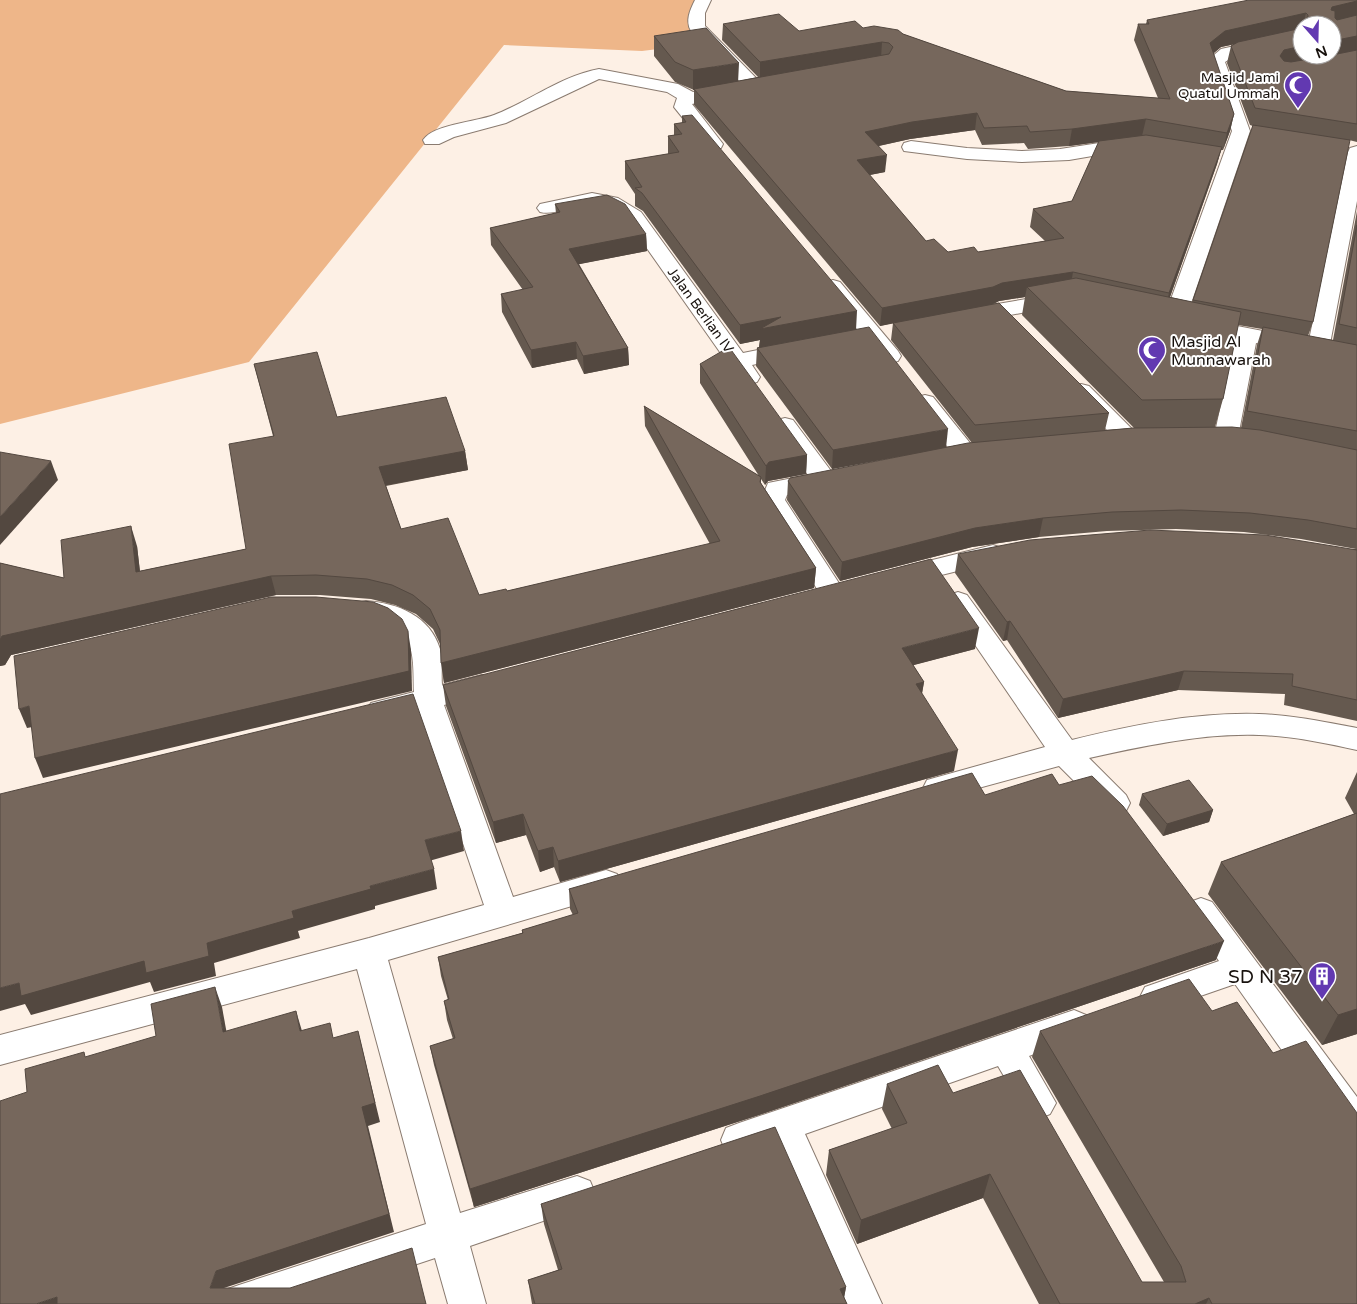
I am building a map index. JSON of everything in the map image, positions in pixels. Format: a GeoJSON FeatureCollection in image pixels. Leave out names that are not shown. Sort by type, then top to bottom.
{"type":"FeatureCollection","features":[{"type":"Feature","properties":{"kind":"street"},"geometry":{"type":"LineString","coordinates":[[703,0],[697,13],[698,27],[754,86]]}},
{"type":"Feature","properties":{"kind":"street"},"geometry":{"type":"LineString","coordinates":[[1241,131],[1216,61],[1227,53],[1292,38]]}},
{"type":"Feature","properties":{"kind":"street"},"geometry":{"type":"LineString","coordinates":[[432,140],[447,133],[500,119],[589,76],[599,74],[664,86],[690,98]]}},
{"type":"Feature","properties":{"kind":"street"},"geometry":{"type":"LineString","coordinates":[[727,160],[683,107],[684,100],[773,83]]}},
{"type":"Feature","properties":{"kind":"street"},"geometry":{"type":"LineString","coordinates":[[1241,131],[1260,134]]}},
{"type":"Feature","properties":{"kind":"street"},"geometry":{"type":"LineString","coordinates":[[1241,131],[1221,158],[1164,318],[1357,356]]}},
{"type":"Feature","properties":{"kind":"street"},"geometry":{"type":"LineString","coordinates":[[910,147],[973,155],[1015,157],[1061,155],[1128,144],[1151,145]]}},
{"type":"Feature","properties":{"kind":"street"},"geometry":{"type":"LineString","coordinates":[[1318,348],[1353,151]]}},
{"type":"Feature","properties":{"kind":"street","name":"Jalan Berlian IV"},"geometry":{"type":"LineString","coordinates":[[547,208],[597,198],[620,205],[634,216],[767,400],[833,477],[777,489],[773,500],[834,594]]}},
{"type":"Feature","properties":{"kind":"street"},"geometry":{"type":"LineString","coordinates":[[822,273],[907,378],[975,452],[937,458]]}},
{"type":"Feature","properties":{"kind":"street"},"geometry":{"type":"LineString","coordinates":[[951,319],[1070,298],[1082,299]]}},
{"type":"Feature","properties":{"kind":"street"},"geometry":{"type":"LineString","coordinates":[[1000,309],[1020,330]]}},
{"type":"Feature","properties":{"kind":"street"},"geometry":{"type":"LineString","coordinates":[[1226,438],[1247,335]]}},
{"type":"Feature","properties":{"kind":"street"},"geometry":{"type":"LineString","coordinates":[[738,361],[815,346]]}},
{"type":"Feature","properties":{"kind":"street"},"geometry":{"type":"LineString","coordinates":[[1067,377],[1138,438],[1100,441]]}},
{"type":"Feature","properties":{"kind":"street"},"geometry":{"type":"LineString","coordinates":[[804,602],[970,558],[1019,549]]}},
{"type":"Feature","properties":{"kind":"street"},"geometry":{"type":"LineString","coordinates":[[935,567],[1064,752],[1136,825]]}},
{"type":"Feature","properties":{"kind":"street"},"geometry":{"type":"LineString","coordinates":[[340,607],[379,611],[402,619],[418,632],[427,650],[428,699],[503,912]]}},
{"type":"Feature","properties":{"kind":"street"},"geometry":{"type":"LineString","coordinates":[[361,715],[505,679]]}},
{"type":"Feature","properties":{"kind":"street"},"geometry":{"type":"LineString","coordinates":[[912,796],[1064,752],[1129,737],[1230,725],[1309,728],[1357,738]]}},
{"type":"Feature","properties":{"kind":"street"},"geometry":{"type":"LineString","coordinates":[[0,1050],[368,952],[636,874]]}},
{"type":"Feature","properties":{"kind":"street"},"geometry":{"type":"LineString","coordinates":[[1184,888],[1244,967],[1357,1126]]}},
{"type":"Feature","properties":{"kind":"street"},"geometry":{"type":"LineString","coordinates":[[368,952],[467,1304]]}},
{"type":"Feature","properties":{"kind":"street"},"geometry":{"type":"LineString","coordinates":[[709,1150],[1244,967]]}},
{"type":"Feature","properties":{"kind":"street"},"geometry":{"type":"LineString","coordinates":[[1006,1048],[1055,1134]]}},
{"type":"Feature","properties":{"kind":"street"},"geometry":{"type":"LineString","coordinates":[[783,1125],[863,1304]]}},
{"type":"Feature","properties":{"kind":"street"},"geometry":{"type":"LineString","coordinates":[[239,1304],[606,1183]]}},
{"type":"Feature","properties":{"kind":"shaded area"},"geometry":{"type":"Polygon","coordinates":[[[0,0],[698,0],[706,43],[642,51],[504,45],[249,362],[0,424],[0,0]]]}},
{"type":"Feature","properties":{"kind":"building"},"geometry":{"type":"Polygon","coordinates":[[[1249,0],[1357,0],[1332,7],[1331,10],[1335,11],[1335,15],[1308,15],[1306,13],[1292,15],[1225,31],[1210,43],[1234,114],[1227,133],[1146,119],[1072,129],[1030,132],[1027,126],[984,128],[977,113],[912,122],[865,132],[887,155],[857,160],[926,241],[934,239],[948,252],[974,247],[978,252],[1064,238],[1033,209],[1072,201],[1099,141],[1146,135],[1222,147],[1169,293],[1073,272],[1002,283],[993,287],[882,308],[694,89],[889,54],[893,47],[889,43],[882,42],[760,62],[723,24],[779,14],[799,31],[855,21],[863,28],[874,26],[898,30],[903,34],[1066,91],[1170,99],[1138,24],[1149,24],[1147,20],[1249,0]]]}},
{"type":"Feature","properties":{"kind":"building"},"geometry":{"type":"Polygon","coordinates":[[[1357,15],[1357,36],[1342,39],[1342,19],[1357,15]]]}},
{"type":"Feature","properties":{"kind":"building"},"geometry":{"type":"Polygon","coordinates":[[[706,28],[739,63],[693,70],[675,62],[654,36],[706,28]]]}},
{"type":"Feature","properties":{"kind":"building"},"geometry":{"type":"Polygon","coordinates":[[[1292,30],[1292,48],[1284,50],[1280,56],[1284,61],[1292,62],[1292,65],[1342,65],[1342,53],[1357,50],[1357,124],[1255,108],[1231,46],[1238,42],[1292,30]]]}},
{"type":"Feature","properties":{"kind":"building"},"geometry":{"type":"Polygon","coordinates":[[[692,115],[857,311],[760,329],[781,317],[740,325],[642,193],[635,188],[642,187],[625,161],[679,152],[668,136],[682,134],[674,124],[686,122],[682,116],[692,115]]]}},
{"type":"Feature","properties":{"kind":"building"},"geometry":{"type":"Polygon","coordinates":[[[1253,125],[1350,140],[1313,322],[1193,300],[1253,125]]]}},
{"type":"Feature","properties":{"kind":"building"},"geometry":{"type":"Polygon","coordinates":[[[607,195],[625,204],[646,234],[569,249],[628,348],[583,356],[576,342],[531,350],[501,294],[533,287],[490,228],[560,212],[555,204],[607,195]]]}},
{"type":"Feature","properties":{"kind":"building"},"geometry":{"type":"Polygon","coordinates":[[[1357,225],[1357,328],[1339,324],[1357,225]]]}},
{"type":"Feature","properties":{"kind":"building"},"geometry":{"type":"Polygon","coordinates":[[[1076,278],[1241,312],[1223,399],[1142,400],[1027,287],[1076,278]]]}},
{"type":"Feature","properties":{"kind":"building"},"geometry":{"type":"Polygon","coordinates":[[[999,303],[1109,413],[975,425],[893,323],[999,303]]]}},
{"type":"Feature","properties":{"kind":"building"},"geometry":{"type":"Polygon","coordinates":[[[869,327],[948,429],[833,450],[757,348],[869,327]]]}},
{"type":"Feature","properties":{"kind":"building"},"geometry":{"type":"Polygon","coordinates":[[[1263,327],[1357,345],[1357,431],[1247,411],[1263,327]]]}},
{"type":"Feature","properties":{"kind":"building"},"geometry":{"type":"Polygon","coordinates":[[[729,347],[807,455],[769,462],[766,466],[700,364],[729,347]]]}},
{"type":"Feature","properties":{"kind":"building"},"geometry":{"type":"Polygon","coordinates":[[[317,352],[337,417],[446,397],[465,451],[379,467],[401,529],[448,518],[479,595],[506,589],[507,591],[720,541],[644,406],[761,477],[760,482],[816,568],[441,663],[440,630],[430,609],[413,595],[392,585],[367,579],[316,575],[271,576],[2,636],[0,640],[0,563],[64,578],[61,540],[131,526],[136,572],[246,549],[229,444],[274,436],[254,364],[317,352]]]}},
{"type":"Feature","properties":{"kind":"building"},"geometry":{"type":"Polygon","coordinates":[[[1232,427],[1260,430],[1357,450],[1357,529],[1308,520],[1250,513],[1181,510],[1112,512],[1043,518],[975,528],[842,562],[788,481],[790,478],[968,443],[1133,428],[1232,427]]]}},
{"type":"Feature","properties":{"kind":"building"},"geometry":{"type":"Polygon","coordinates":[[[0,452],[51,461],[0,517],[0,452]]]}},
{"type":"Feature","properties":{"kind":"building"},"geometry":{"type":"Polygon","coordinates":[[[1150,530],[1265,535],[1357,550],[1357,700],[1292,686],[1293,674],[1184,671],[1063,699],[1010,621],[1007,622],[958,554],[1030,540],[1150,530]]]}},
{"type":"Feature","properties":{"kind":"building"},"geometry":{"type":"Polygon","coordinates":[[[931,559],[979,628],[902,648],[924,682],[916,684],[958,750],[558,861],[553,847],[538,851],[523,814],[493,822],[443,685],[931,559]]]}},
{"type":"Feature","properties":{"kind":"building"},"geometry":{"type":"Polygon","coordinates":[[[271,597],[316,597],[373,602],[388,608],[402,619],[408,631],[409,671],[35,758],[29,706],[19,709],[14,656],[271,597]]]}},
{"type":"Feature","properties":{"kind":"building"},"geometry":{"type":"Polygon","coordinates":[[[413,694],[461,831],[425,840],[434,869],[370,886],[371,889],[292,911],[294,918],[207,943],[209,956],[146,973],[144,961],[21,996],[19,983],[0,988],[0,794],[413,694]]]}},
{"type":"Feature","properties":{"kind":"building"},"geometry":{"type":"Polygon","coordinates":[[[972,773],[985,795],[1052,774],[1059,785],[1092,776],[1123,806],[1224,941],[760,1096],[470,1189],[430,1046],[455,1038],[444,1001],[449,999],[438,957],[523,933],[522,930],[578,913],[569,889],[972,773]]]}},
{"type":"Feature","properties":{"kind":"building"},"geometry":{"type":"Polygon","coordinates":[[[1189,780],[1213,810],[1167,824],[1142,794],[1189,780]]]}},
{"type":"Feature","properties":{"kind":"building"},"geometry":{"type":"Polygon","coordinates":[[[1357,813],[1357,1009],[1338,1015],[1221,862],[1357,813]]]}},
{"type":"Feature","properties":{"kind":"building"},"geometry":{"type":"Polygon","coordinates":[[[1189,979],[1212,1011],[1237,1002],[1273,1053],[1306,1041],[1357,1113],[1357,1304],[1212,1304],[1209,1298],[1195,1304],[1060,1304],[990,1174],[861,1220],[829,1150],[907,1123],[887,1084],[938,1065],[953,1093],[1020,1070],[1142,1282],[1186,1282],[1181,1266],[1040,1031],[1189,979]]]}},
{"type":"Feature","properties":{"kind":"building"},"geometry":{"type":"Polygon","coordinates":[[[215,987],[223,1032],[296,1011],[300,1031],[330,1023],[333,1038],[358,1031],[375,1103],[362,1107],[389,1214],[216,1271],[210,1288],[290,1288],[412,1248],[426,1304],[57,1304],[57,1297],[36,1304],[0,1304],[0,1101],[27,1092],[25,1069],[84,1052],[85,1057],[156,1036],[151,1004],[215,987]]]}},
{"type":"Feature","properties":{"kind":"building"},"geometry":{"type":"Polygon","coordinates":[[[775,1127],[846,1287],[840,1289],[847,1304],[535,1304],[528,1280],[562,1269],[541,1204],[775,1127]]]}},
{"type":"Feature","properties":{"kind":"place","name":"Masjid Jami Quatul Ummah"},"geometry":{"type":"Point","coordinates":[1298,109]}},
{"type":"Feature","properties":{"kind":"place","name":"Masjid Al Munnawarah"},"geometry":{"type":"Point","coordinates":[1152,374]}},
{"type":"Feature","properties":{"kind":"place","name":"SD N 37"},"geometry":{"type":"Point","coordinates":[1322,1000]}}]}
